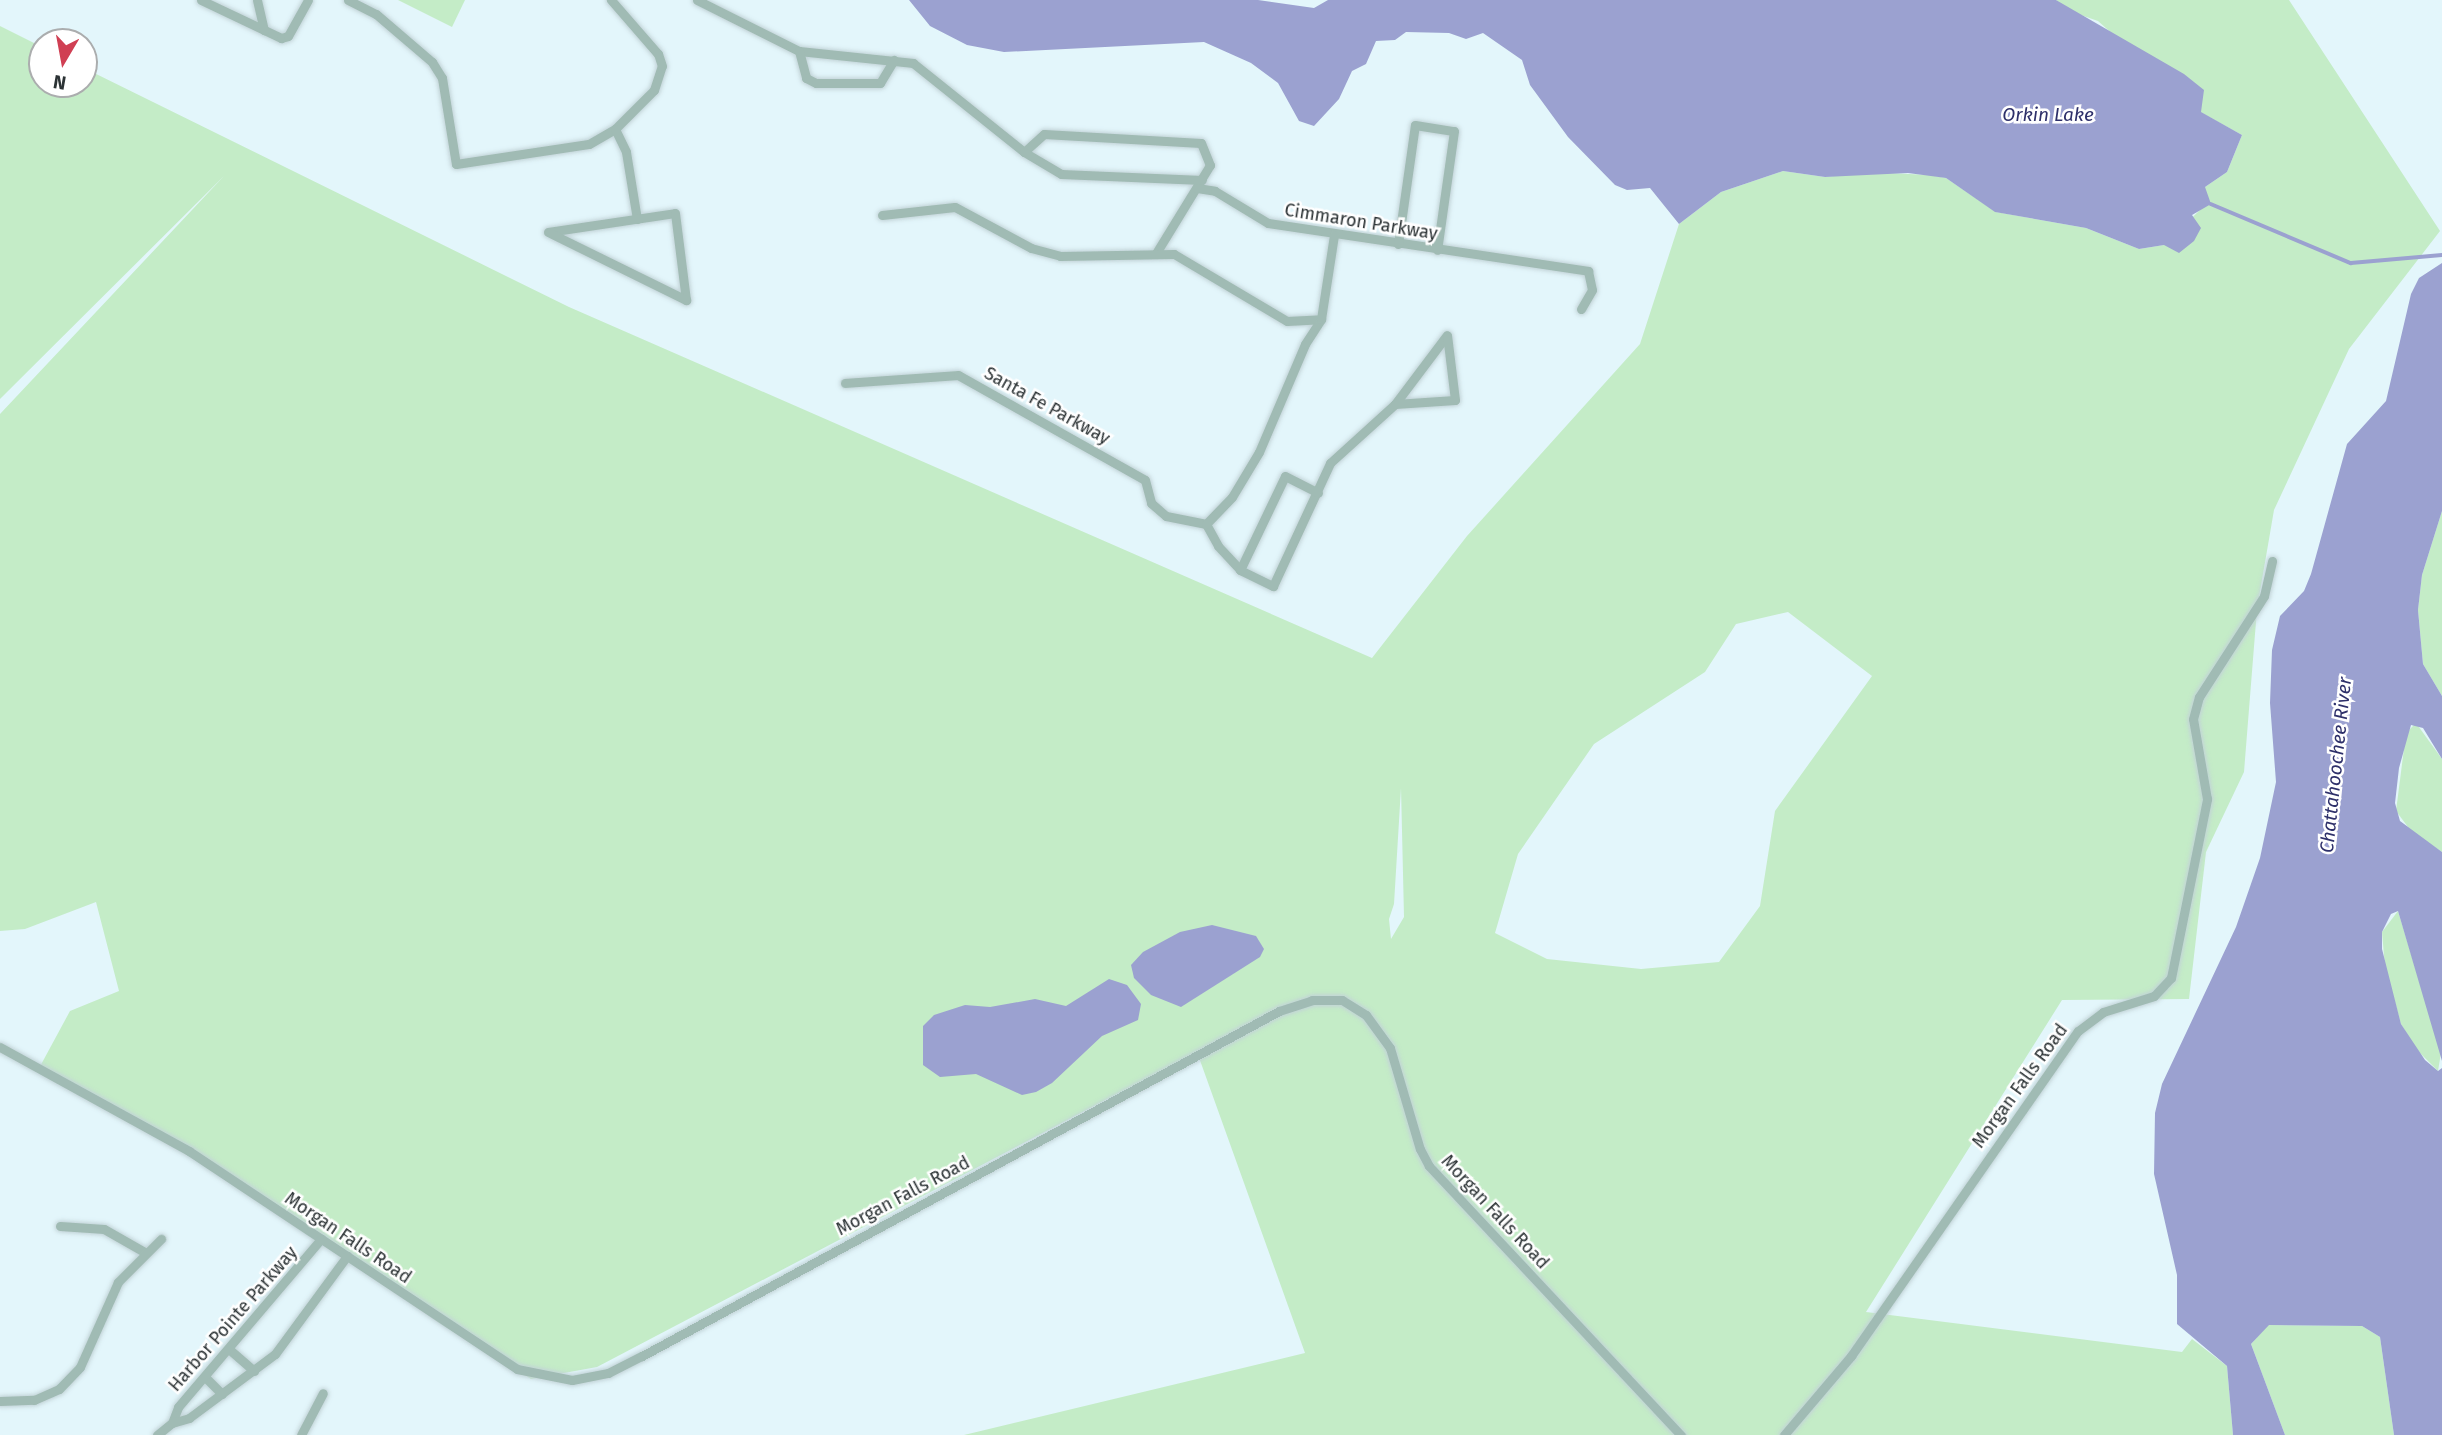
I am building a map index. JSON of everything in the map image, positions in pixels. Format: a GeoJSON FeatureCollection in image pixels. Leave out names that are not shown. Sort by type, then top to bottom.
{"type":"FeatureCollection","features":[{"type":"Feature","properties":{"kind":"street"},"geometry":{"type":"LineString","coordinates":[[201,0],[281,38],[288,36],[309,0]]}},
{"type":"Feature","properties":{"kind":"street"},"geometry":{"type":"LineString","coordinates":[[257,0],[264,30]]}},
{"type":"Feature","properties":{"kind":"street"},"geometry":{"type":"LineString","coordinates":[[348,0],[376,14],[432,62],[442,78],[456,164],[589,144],[615,129],[654,90],[662,66],[658,54],[611,0]]}},
{"type":"Feature","properties":{"kind":"street"},"geometry":{"type":"LineString","coordinates":[[697,0],[799,51],[913,63],[1024,152],[1044,134],[1200,143],[1210,164],[1156,253]]}},
{"type":"Feature","properties":{"kind":"street"},"geometry":{"type":"LineString","coordinates":[[799,51],[806,78],[816,83],[880,83],[894,60]]}},
{"type":"Feature","properties":{"kind":"street"},"geometry":{"type":"LineString","coordinates":[[1398,244],[1415,125],[1454,131],[1437,250]]}},
{"type":"Feature","properties":{"kind":"street"},"geometry":{"type":"LineString","coordinates":[[615,129],[626,152],[637,219]]}},
{"type":"Feature","properties":{"kind":"street","name":"Cimmaron Parkway"},"geometry":{"type":"LineString","coordinates":[[1024,152],[1061,174],[1199,184],[1268,223],[1317,228],[1335,235],[1588,271],[1592,290],[1581,309]]}},
{"type":"Feature","properties":{"kind":"street"},"geometry":{"type":"LineString","coordinates":[[882,215],[955,207],[1031,248],[1060,256],[1136,257],[1156,253],[1174,254],[1287,321],[1321,319]]}},
{"type":"Feature","properties":{"kind":"street"},"geometry":{"type":"LineString","coordinates":[[675,214],[686,300],[548,232],[637,219],[675,214]]}},
{"type":"Feature","properties":{"kind":"street"},"geometry":{"type":"LineString","coordinates":[[1335,235],[1321,319],[1305,344],[1259,452],[1232,497],[1206,524],[1218,546],[1240,570],[1273,586],[1330,463],[1395,404],[1447,335],[1455,400],[1395,404]]}},
{"type":"Feature","properties":{"kind":"street","name":"Santa Fe Parkway"},"geometry":{"type":"LineString","coordinates":[[845,383],[958,375],[1145,480],[1151,503],[1166,516],[1206,524]]}},
{"type":"Feature","properties":{"kind":"street"},"geometry":{"type":"LineString","coordinates":[[1240,570],[1285,476],[1318,492]]}},
{"type":"Feature","properties":{"kind":"street","name":"Morgan Falls Road"},"geometry":{"type":"LineString","coordinates":[[1784,1435],[1851,1356],[2078,1031],[2103,1012],[2154,996],[2171,978],[2207,799],[2193,719],[2199,697],[2264,596],[2272,561]]}},
{"type":"Feature","properties":{"kind":"street","name":"Morgan Falls Road"},"geometry":{"type":"LineString","coordinates":[[0,1047],[189,1150],[517,1369],[553,1380],[591,1378],[642,1356],[1279,1011],[1332,998],[1366,1015],[1390,1048],[1420,1149],[1429,1166],[1681,1435]]}},
{"type":"Feature","properties":{"kind":"street"},"geometry":{"type":"LineString","coordinates":[[60,1226],[104,1229],[146,1253]]}},
{"type":"Feature","properties":{"kind":"street"},"geometry":{"type":"LineString","coordinates":[[0,1401],[34,1400],[59,1389],[80,1367],[118,1282],[161,1239]]}},
{"type":"Feature","properties":{"kind":"street","name":"Harbor Pointe Parkway"},"geometry":{"type":"LineString","coordinates":[[173,1423],[178,1407],[230,1350],[321,1239]]}},
{"type":"Feature","properties":{"kind":"street","name":"Harbor Pointe Parkway"},"geometry":{"type":"LineString","coordinates":[[157,1435],[173,1423],[189,1418],[275,1354],[347,1256]]}},
{"type":"Feature","properties":{"kind":"street"},"geometry":{"type":"LineString","coordinates":[[230,1350],[254,1370]]}},
{"type":"Feature","properties":{"kind":"street"},"geometry":{"type":"LineString","coordinates":[[205,1377],[222,1394]]}},
{"type":"Feature","properties":{"kind":"street"},"geometry":{"type":"LineString","coordinates":[[302,1435],[323,1393]]}},
{"type":"Feature","properties":{"kind":"green space"},"geometry":{"type":"Polygon","coordinates":[[[398,0],[465,0],[452,27],[398,0]]]}},
{"type":"Feature","properties":{"kind":"green space"},"geometry":{"type":"Polygon","coordinates":[[[2056,0],[2289,0],[2440,231],[2349,349],[2274,510],[2257,609],[2244,772],[2206,852],[2189,999],[2062,1000],[1866,1312],[2182,1352],[2192,1339],[2227,1366],[2233,1435],[964,1435],[1305,1353],[1197,1052],[597,1367],[531,1379],[439,1323],[250,1189],[37,1072],[70,1011],[119,991],[96,902],[25,929],[0,931],[0,414],[224,176],[0,399],[0,26],[28,40],[28,98],[98,98],[98,75],[569,307],[1372,658],[1467,536],[1640,344],[1679,224],[1721,192],[1783,171],[1825,177],[1869,172],[1929,175],[1946,178],[1996,212],[2086,228],[2139,249],[2164,245],[2202,208],[2205,187],[2227,172],[2242,135],[2200,112],[2098,21],[2072,12],[2056,0]],[[1788,612],[1736,624],[1705,672],[1594,744],[1518,854],[1495,933],[1547,959],[1641,969],[1719,962],[1760,906],[1775,811],[1872,676],[1788,612]],[[1401,788],[1394,904],[1389,919],[1391,939],[1404,917],[1401,788]]]}},
{"type":"Feature","properties":{"kind":"green space"},"geometry":{"type":"Polygon","coordinates":[[[2442,511],[2442,696],[2423,664],[2418,610],[2422,575],[2442,511]]]}},
{"type":"Feature","properties":{"kind":"green space"},"geometry":{"type":"Polygon","coordinates":[[[2416,723],[2442,759],[2442,852],[2411,831],[2396,811],[2406,733],[2416,723]]]}},
{"type":"Feature","properties":{"kind":"green space"},"geometry":{"type":"Polygon","coordinates":[[[2398,911],[2441,1053],[2438,1071],[2416,1049],[2401,1024],[2385,967],[2382,932],[2398,911]]]}},
{"type":"Feature","properties":{"kind":"green space"},"geometry":{"type":"Polygon","coordinates":[[[2268,1325],[2362,1326],[2380,1337],[2394,1435],[2285,1435],[2251,1344],[2268,1325]]]}},
{"type":"Feature","properties":{"kind":"water","name":"Orkin Lake"},"geometry":{"type":"Polygon","coordinates":[[[909,0],[1258,0],[1314,8],[1328,0],[2056,0],[2184,74],[2204,90],[2201,112],[2242,135],[2227,172],[2205,187],[2211,204],[2192,215],[2201,228],[2194,241],[2179,253],[2164,245],[2139,249],[2086,228],[1995,212],[1946,178],[1908,173],[1825,177],[1783,171],[1721,192],[1679,224],[1650,188],[1627,190],[1615,185],[1568,137],[1530,85],[1522,60],[1483,33],[1466,39],[1449,33],[1406,32],[1395,40],[1376,41],[1366,64],[1352,71],[1339,99],[1314,126],[1299,121],[1278,83],[1251,63],[1204,42],[1004,52],[967,45],[930,26],[909,0]]]}},
{"type":"Feature","properties":{"kind":"water","name":"Chattahoochee River"},"geometry":{"type":"Polygon","coordinates":[[[2442,263],[2442,511],[2422,575],[2418,610],[2423,664],[2442,696],[2442,759],[2423,728],[2411,725],[2399,768],[2395,803],[2400,821],[2442,852],[2442,1061],[2398,911],[2391,914],[2382,932],[2382,949],[2401,1024],[2425,1060],[2438,1071],[2442,1068],[2442,1435],[2394,1435],[2380,1337],[2362,1326],[2269,1325],[2251,1344],[2285,1435],[2233,1435],[2227,1366],[2177,1324],[2177,1275],[2154,1174],[2155,1113],[2162,1084],[2236,927],[2260,858],[2276,782],[2270,703],[2272,650],[2280,616],[2304,591],[2311,574],[2347,444],[2386,401],[2411,294],[2419,278],[2442,263]]]}},
{"type":"Feature","properties":{"kind":"water"},"geometry":{"type":"Polygon","coordinates":[[[1212,925],[1256,936],[1264,949],[1260,957],[1181,1007],[1151,995],[1134,978],[1131,965],[1143,952],[1180,932],[1212,925]]]}},
{"type":"Feature","properties":{"kind":"water"},"geometry":{"type":"Polygon","coordinates":[[[1109,979],[1127,985],[1141,1004],[1138,1020],[1102,1036],[1052,1083],[1036,1092],[1022,1095],[976,1074],[940,1077],[923,1065],[923,1026],[934,1015],[965,1005],[990,1007],[1035,999],[1066,1006],[1109,979]]]}},
{"type":"Feature","properties":{"kind":"waterway"},"geometry":{"type":"LineString","coordinates":[[2211,204],[2351,263],[2442,255]]}}]}
